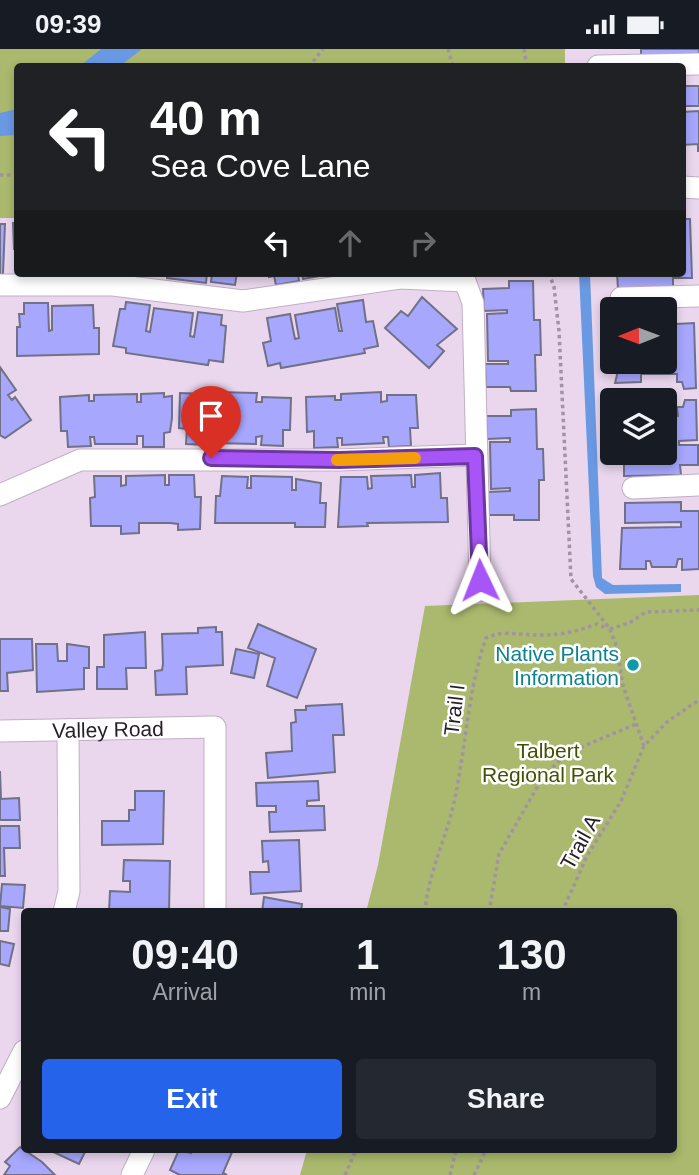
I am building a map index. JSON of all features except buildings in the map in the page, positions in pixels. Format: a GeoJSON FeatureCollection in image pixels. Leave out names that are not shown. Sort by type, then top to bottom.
{"type":"FeatureCollection","features":[{"type":"Feature","properties":{"kind":"street"},"geometry":{"type":"LineString","coordinates":[[0,285],[113,285],[243,301],[400,278],[465,281],[473,303],[480,580]]}},
{"type":"Feature","properties":{"kind":"street"},"geometry":{"type":"LineString","coordinates":[[660,297],[699,296]]}},
{"type":"Feature","properties":{"kind":"street"},"geometry":{"type":"LineString","coordinates":[[2,488],[80,460],[339,460],[475,456]]}},
{"type":"Feature","properties":{"kind":"street"},"geometry":{"type":"LineString","coordinates":[[634,488],[699,485]]}},
{"type":"Feature","properties":{"kind":"street","name":"Valley Road"},"geometry":{"type":"LineString","coordinates":[[0,731],[215,727],[215,908]]}},
{"type":"Feature","properties":{"kind":"street"},"geometry":{"type":"LineString","coordinates":[[65,908],[69,891],[68,730]]}},
{"type":"Feature","properties":{"kind":"street"},"geometry":{"type":"LineString","coordinates":[[0,1098],[21,1057]]}},
{"type":"Feature","properties":{"kind":"street"},"geometry":{"type":"LineString","coordinates":[[132,1175],[143,1153]]}},
{"type":"Feature","properties":{"kind":"path"},"geometry":{"type":"LineString","coordinates":[[312,63],[323,49]]}},
{"type":"Feature","properties":{"kind":"path"},"geometry":{"type":"LineString","coordinates":[[551,277],[559,331],[571,579],[610,629],[644,746],[668,721],[699,700]]}},
{"type":"Feature","properties":{"kind":"path"},"geometry":{"type":"LineString","coordinates":[[610,629],[629,623],[646,612],[699,610]]}},
{"type":"Feature","properties":{"kind":"path","name":"Trail I"},"geometry":{"type":"LineString","coordinates":[[425,908],[427,892],[452,810],[466,742],[471,687],[486,638],[499,631],[542,635],[569,634],[597,624],[610,629]]}},
{"type":"Feature","properties":{"kind":"path"},"geometry":{"type":"LineString","coordinates":[[490,908],[499,854],[543,777],[567,753],[636,724]]}},
{"type":"Feature","properties":{"kind":"path","name":"Trail A"},"geometry":{"type":"LineString","coordinates":[[564,908],[587,856],[621,801],[644,746]]}},
{"type":"Feature","properties":{"kind":"path"},"geometry":{"type":"LineString","coordinates":[[345,1175],[355,1153]]}},
{"type":"Feature","properties":{"kind":"path"},"geometry":{"type":"LineString","coordinates":[[450,1175],[455,1153]]}},
{"type":"Feature","properties":{"kind":"path"},"geometry":{"type":"LineString","coordinates":[[474,1175],[485,1153]]}},
{"type":"Feature","properties":{"kind":"green space"},"geometry":{"type":"Polygon","coordinates":[[[0,49],[565,49],[565,63],[14,63],[14,218],[0,218],[0,49]]]}},
{"type":"Feature","properties":{"kind":"green space","name":"Talbert Regional Park"},"geometry":{"type":"Polygon","coordinates":[[[699,595],[699,1175],[300,1175],[306,1153],[677,1153],[677,908],[367,908],[378,865],[425,606],[699,595]]]}},
{"type":"Feature","properties":{"kind":"water"},"geometry":{"type":"Polygon","coordinates":[[[101,49],[142,49],[124,63],[84,63],[101,49]]]}},
{"type":"Feature","properties":{"kind":"water"},"geometry":{"type":"Polygon","coordinates":[[[14,110],[14,135],[0,136],[0,113],[14,110]]]}},
{"type":"Feature","properties":{"kind":"water"},"geometry":{"type":"Polygon","coordinates":[[[579,277],[590,277],[602,578],[613,585],[681,584],[681,592],[605,594],[596,587],[593,576],[579,277]]]}},
{"type":"Feature","properties":{"kind":"slow traffic"},"geometry":{"type":"LineString","coordinates":[[337,460],[415,458]]}},
{"type":"Feature","properties":{"kind":"place","name":"Native Plants Information"},"geometry":{"type":"Point","coordinates":[633,665]}},
{"type":"Feature","properties":{"kind":"route"},"geometry":{"type":"LineString","coordinates":[[211,458],[339,460],[475,456],[480,580]]}}]}
